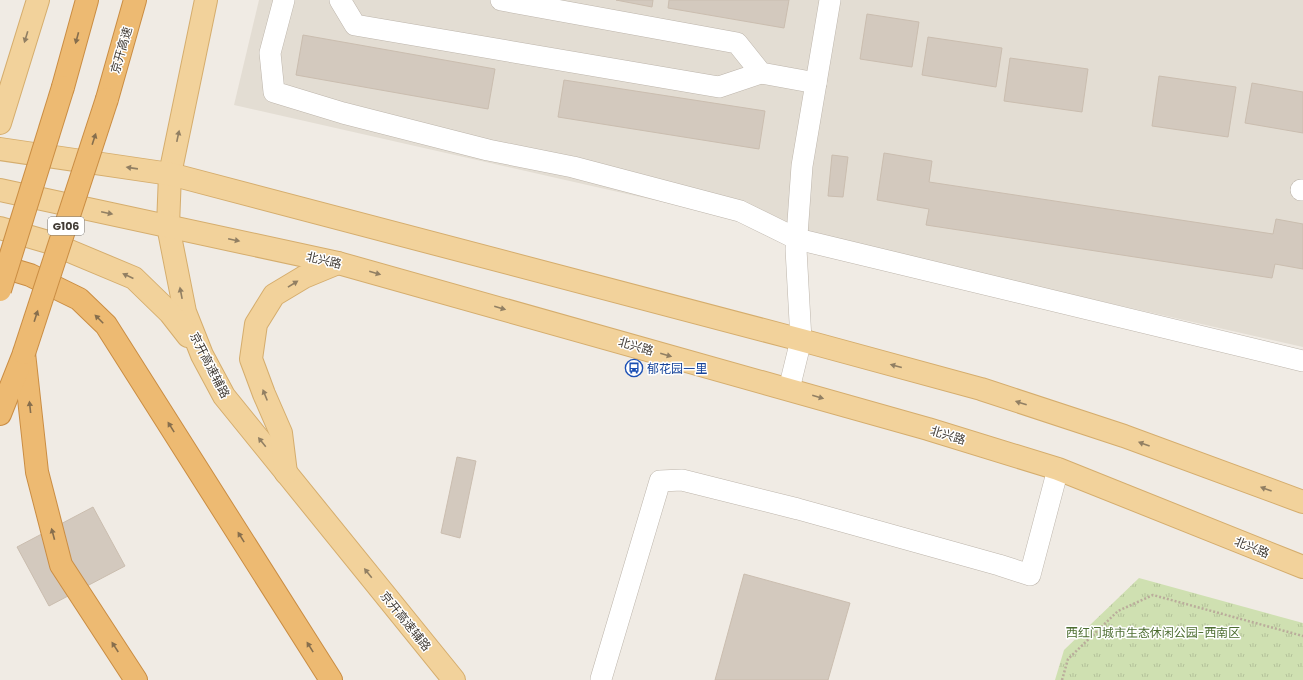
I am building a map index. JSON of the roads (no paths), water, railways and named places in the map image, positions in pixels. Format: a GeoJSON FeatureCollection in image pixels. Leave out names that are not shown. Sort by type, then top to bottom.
{"type":"FeatureCollection","features":[{"type":"Feature","properties":{"kind":"highway"},"geometry":{"type":"LineString","coordinates":[[0,290],[63,87],[87,0]]}},
{"type":"Feature","properties":{"kind":"highway","name":"京开高速"},"geometry":{"type":"LineString","coordinates":[[24,353],[107,99],[135,0]]}},
{"type":"Feature","properties":{"kind":"highway"},"geometry":{"type":"LineString","coordinates":[[0,266],[30,275],[79,299],[106,325],[331,680]]}},
{"type":"Feature","properties":{"kind":"highway"},"geometry":{"type":"LineString","coordinates":[[24,353],[36,472],[61,565],[136,680]]}},
{"type":"Feature","properties":{"kind":"highway","name":"G106"},"geometry":{"type":"LineString","coordinates":[[0,414],[24,353]]}},
{"type":"Feature","properties":{"kind":"main road"},"geometry":{"type":"LineString","coordinates":[[0,123],[38,0]]}},
{"type":"Feature","properties":{"kind":"main road","name":"京开高速辅路"},"geometry":{"type":"LineString","coordinates":[[206,0],[170,174],[168,226],[185,312],[202,354],[224,396],[454,680]]}},
{"type":"Feature","properties":{"kind":"main road"},"geometry":{"type":"LineString","coordinates":[[0,149],[170,174],[801,340],[981,389],[1124,436],[1303,502]]}},
{"type":"Feature","properties":{"kind":"main road","name":"北兴路"},"geometry":{"type":"LineString","coordinates":[[0,190],[338,263],[928,429],[1058,470],[1303,567]]}},
{"type":"Feature","properties":{"kind":"main road"},"geometry":{"type":"LineString","coordinates":[[0,228],[48,242],[134,278],[170,313],[202,354]]}},
{"type":"Feature","properties":{"kind":"main road"},"geometry":{"type":"LineString","coordinates":[[286,473],[281,433],[264,394],[252,359],[256,324],[274,295],[304,277],[338,263]]}},
{"type":"Feature","properties":{"kind":"street"},"geometry":{"type":"LineString","coordinates":[[284,0],[270,53],[274,92],[343,113],[488,150],[573,168],[740,211],[797,239],[1303,361]]}},
{"type":"Feature","properties":{"kind":"street"},"geometry":{"type":"LineString","coordinates":[[340,0],[355,25],[719,87],[761,73],[816,83]]}},
{"type":"Feature","properties":{"kind":"street"},"geometry":{"type":"LineString","coordinates":[[501,0],[737,43],[761,73]]}},
{"type":"Feature","properties":{"kind":"street"},"geometry":{"type":"LineString","coordinates":[[789,389],[801,340],[796,249],[802,166],[830,0]]}},
{"type":"Feature","properties":{"kind":"street"},"geometry":{"type":"LineString","coordinates":[[601,679],[660,481],[682,480],[798,509],[1030,575],[1058,470]]}},
{"type":"Feature","properties":{"kind":"place","name":"郁花园一里"},"geometry":{"type":"Point","coordinates":[634,368]}},
{"type":"Feature","properties":{"kind":"park label","name":"西红门城市生态休闲公园-西南区"},"geometry":{"type":"Point","coordinates":[1153,632]}}]}
